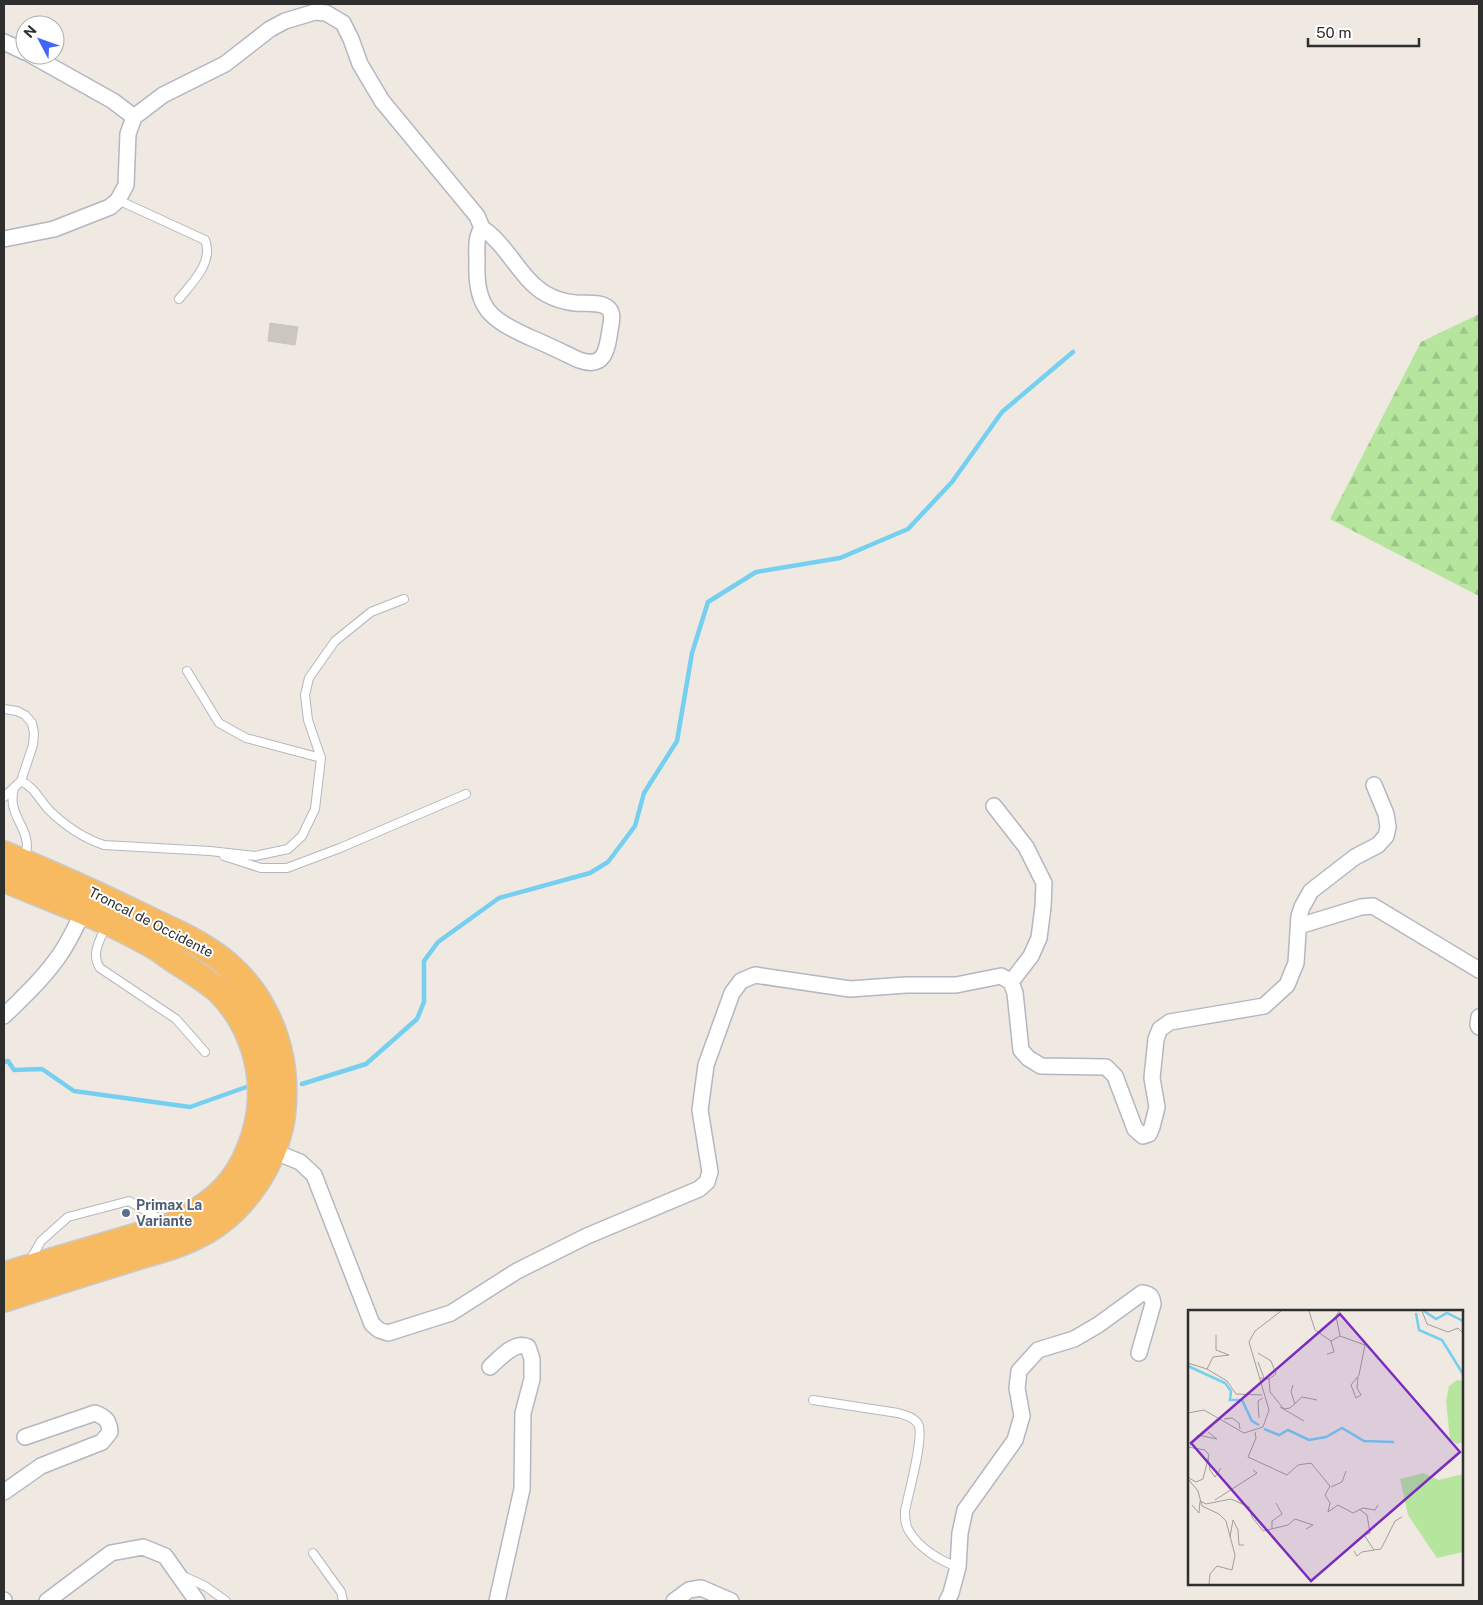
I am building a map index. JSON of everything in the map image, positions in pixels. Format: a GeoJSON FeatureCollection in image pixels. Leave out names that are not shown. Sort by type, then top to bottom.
{"type":"FeatureCollection","features":[{"type":"Feature","properties":{"kind":"highway","name":"Troncal de Occidente"},"geometry":{"type":"LineString","coordinates":[[4,1299],[164,1250],[206,1231],[226,1216],[250,1191],[264,1170],[273,1151],[281,1124],[284,1102],[282,1059],[270,1022],[263,1007],[246,983],[230,966],[208,950],[93,892],[13,858]]}},
{"type":"Feature","properties":{"kind":"highway","name":"Troncal de Occidente"},"geometry":{"type":"LineString","coordinates":[[4,879],[107,922],[158,949],[202,978],[218,991],[243,1024],[256,1056],[261,1084],[261,1104],[251,1145],[231,1181],[217,1197],[172,1226],[14,1272]]}},
{"type":"Feature","properties":{"kind":"street"},"geometry":{"type":"LineString","coordinates":[[4,239],[54,229],[101,212],[118,200],[126,185],[128,134],[134,117],[163,95],[225,64],[270,29],[285,20],[315,12],[326,13],[343,23],[360,64],[382,101],[468,204],[482,228],[502,245],[528,280],[546,294],[566,301],[599,304],[606,306],[610,310],[612,316],[607,349],[602,357],[596,362],[587,363],[579,360],[505,326],[493,316],[482,298],[476,277],[478,238],[482,228]]}},
{"type":"Feature","properties":{"kind":"street"},"geometry":{"type":"LineString","coordinates":[[49,65],[113,101],[134,117]]}},
{"type":"Feature","properties":{"kind":"street"},"geometry":{"type":"LineString","coordinates":[[273,1151],[300,1162],[314,1175],[372,1324],[379,1330],[388,1333],[451,1313],[517,1271],[587,1236],[699,1189],[707,1182],[710,1172],[700,1110],[706,1065],[732,992],[741,981],[755,975],[850,989],[906,985],[956,985],[1001,976],[1011,982],[1015,993],[1020,1050],[1028,1058],[1041,1066],[1106,1067],[1115,1076],[1135,1129],[1144,1136],[1149,1134],[1157,1107],[1152,1078],[1156,1039],[1160,1029],[1170,1022],[1264,1006],[1287,985],[1296,963],[1299,916],[1311,891],[1356,857],[1378,844],[1386,836],[1388,827],[1386,814],[1374,784]]}},
{"type":"Feature","properties":{"kind":"street"},"geometry":{"type":"LineString","coordinates":[[994,806],[1026,847],[1044,883],[1044,908],[1039,938],[1031,956],[1011,982]]}},
{"type":"Feature","properties":{"kind":"street"},"geometry":{"type":"LineString","coordinates":[[1299,926],[1361,907],[1373,906],[1479,970]]}},
{"type":"Feature","properties":{"kind":"street"},"geometry":{"type":"LineString","coordinates":[[4,1016],[53,965],[62,952],[82,912]]}},
{"type":"Feature","properties":{"kind":"street"},"geometry":{"type":"LineString","coordinates":[[1479,1017],[1479,1026]]}},
{"type":"Feature","properties":{"kind":"street"},"geometry":{"type":"LineString","coordinates":[[947,1601],[958,1567],[960,1534],[965,1510],[1015,1440],[1022,1416],[1016,1388],[1019,1371],[1038,1350],[1074,1339],[1098,1325],[1142,1293],[1152,1297],[1153,1304],[1139,1353]]}},
{"type":"Feature","properties":{"kind":"street"},"geometry":{"type":"LineString","coordinates":[[490,1367],[518,1345],[524,1344],[528,1346],[532,1359],[532,1379],[522,1413],[522,1489],[497,1601]]}},
{"type":"Feature","properties":{"kind":"street"},"geometry":{"type":"LineString","coordinates":[[4,1492],[41,1466],[102,1442],[110,1432],[110,1424],[105,1417],[95,1412],[24,1436]]}},
{"type":"Feature","properties":{"kind":"street"},"geometry":{"type":"LineString","coordinates":[[47,1601],[111,1553],[143,1547],[165,1556],[197,1601]]}},
{"type":"Feature","properties":{"kind":"street"},"geometry":{"type":"LineString","coordinates":[[674,1601],[689,1590],[701,1588],[731,1601]]}},
{"type":"Feature","properties":{"kind":"lane"},"geometry":{"type":"LineString","coordinates":[[118,200],[205,240],[208,247],[204,267],[179,299]]}},
{"type":"Feature","properties":{"kind":"lane"},"geometry":{"type":"LineString","coordinates":[[21,781],[32,788],[47,808],[66,824],[90,841],[104,846],[210,851],[255,856],[288,849],[302,836],[315,809],[321,758],[307,712],[305,695],[309,678],[335,642],[371,612],[404,598]]}},
{"type":"Feature","properties":{"kind":"lane"},"geometry":{"type":"LineString","coordinates":[[187,671],[219,723],[246,738],[321,758]]}},
{"type":"Feature","properties":{"kind":"lane"},"geometry":{"type":"LineString","coordinates":[[4,709],[17,711],[25,715],[32,723],[34,733],[33,745],[21,781],[4,797]]}},
{"type":"Feature","properties":{"kind":"lane"},"geometry":{"type":"LineString","coordinates":[[13,858],[27,847],[25,835],[13,807],[12,794],[14,788]]}},
{"type":"Feature","properties":{"kind":"lane"},"geometry":{"type":"LineString","coordinates":[[210,851],[261,868],[286,868],[340,848],[466,794]]}},
{"type":"Feature","properties":{"kind":"lane"},"geometry":{"type":"LineString","coordinates":[[107,922],[95,955],[96,962],[100,968],[176,1019],[204,1052]]}},
{"type":"Feature","properties":{"kind":"lane"},"geometry":{"type":"LineString","coordinates":[[14,1272],[35,1247],[68,1217],[129,1201],[172,1226]]}},
{"type":"Feature","properties":{"kind":"lane"},"geometry":{"type":"LineString","coordinates":[[813,1400],[898,1413],[912,1418],[918,1423],[920,1436],[905,1512],[906,1522],[909,1531],[928,1550],[958,1567]]}},
{"type":"Feature","properties":{"kind":"lane"},"geometry":{"type":"LineString","coordinates":[[313,1554],[341,1592],[343,1601]]}},
{"type":"Feature","properties":{"kind":"lane"},"geometry":{"type":"LineString","coordinates":[[177,1573],[205,1586],[226,1601]]}},
{"type":"Feature","properties":{"kind":"green space"},"geometry":{"type":"Polygon","coordinates":[[[1479,314],[1479,596],[1330,519],[1421,342],[1479,314]]]}},
{"type":"Feature","properties":{"kind":"building"},"geometry":{"type":"Polygon","coordinates":[[[270,323],[298,327],[295,345],[268,341],[270,323]]]}},
{"type":"Feature","properties":{"kind":"waterway"},"geometry":{"type":"LineString","coordinates":[[302,1084],[366,1064],[417,1019],[424,1002],[424,961],[438,942],[499,898],[590,873],[608,862],[635,826],[644,793],[677,741],[692,653],[708,602],[756,572],[840,558],[908,529],[952,482],[1002,412],[1073,352]]}},
{"type":"Feature","properties":{"kind":"waterway"},"geometry":{"type":"LineString","coordinates":[[4,1062],[8,1061],[14,1070],[42,1069],[74,1091],[190,1107],[252,1085]]}},
{"type":"Feature","properties":{"kind":"place","name":"Primax La Variante"},"geometry":{"type":"Point","coordinates":[126,1213]}}]}
